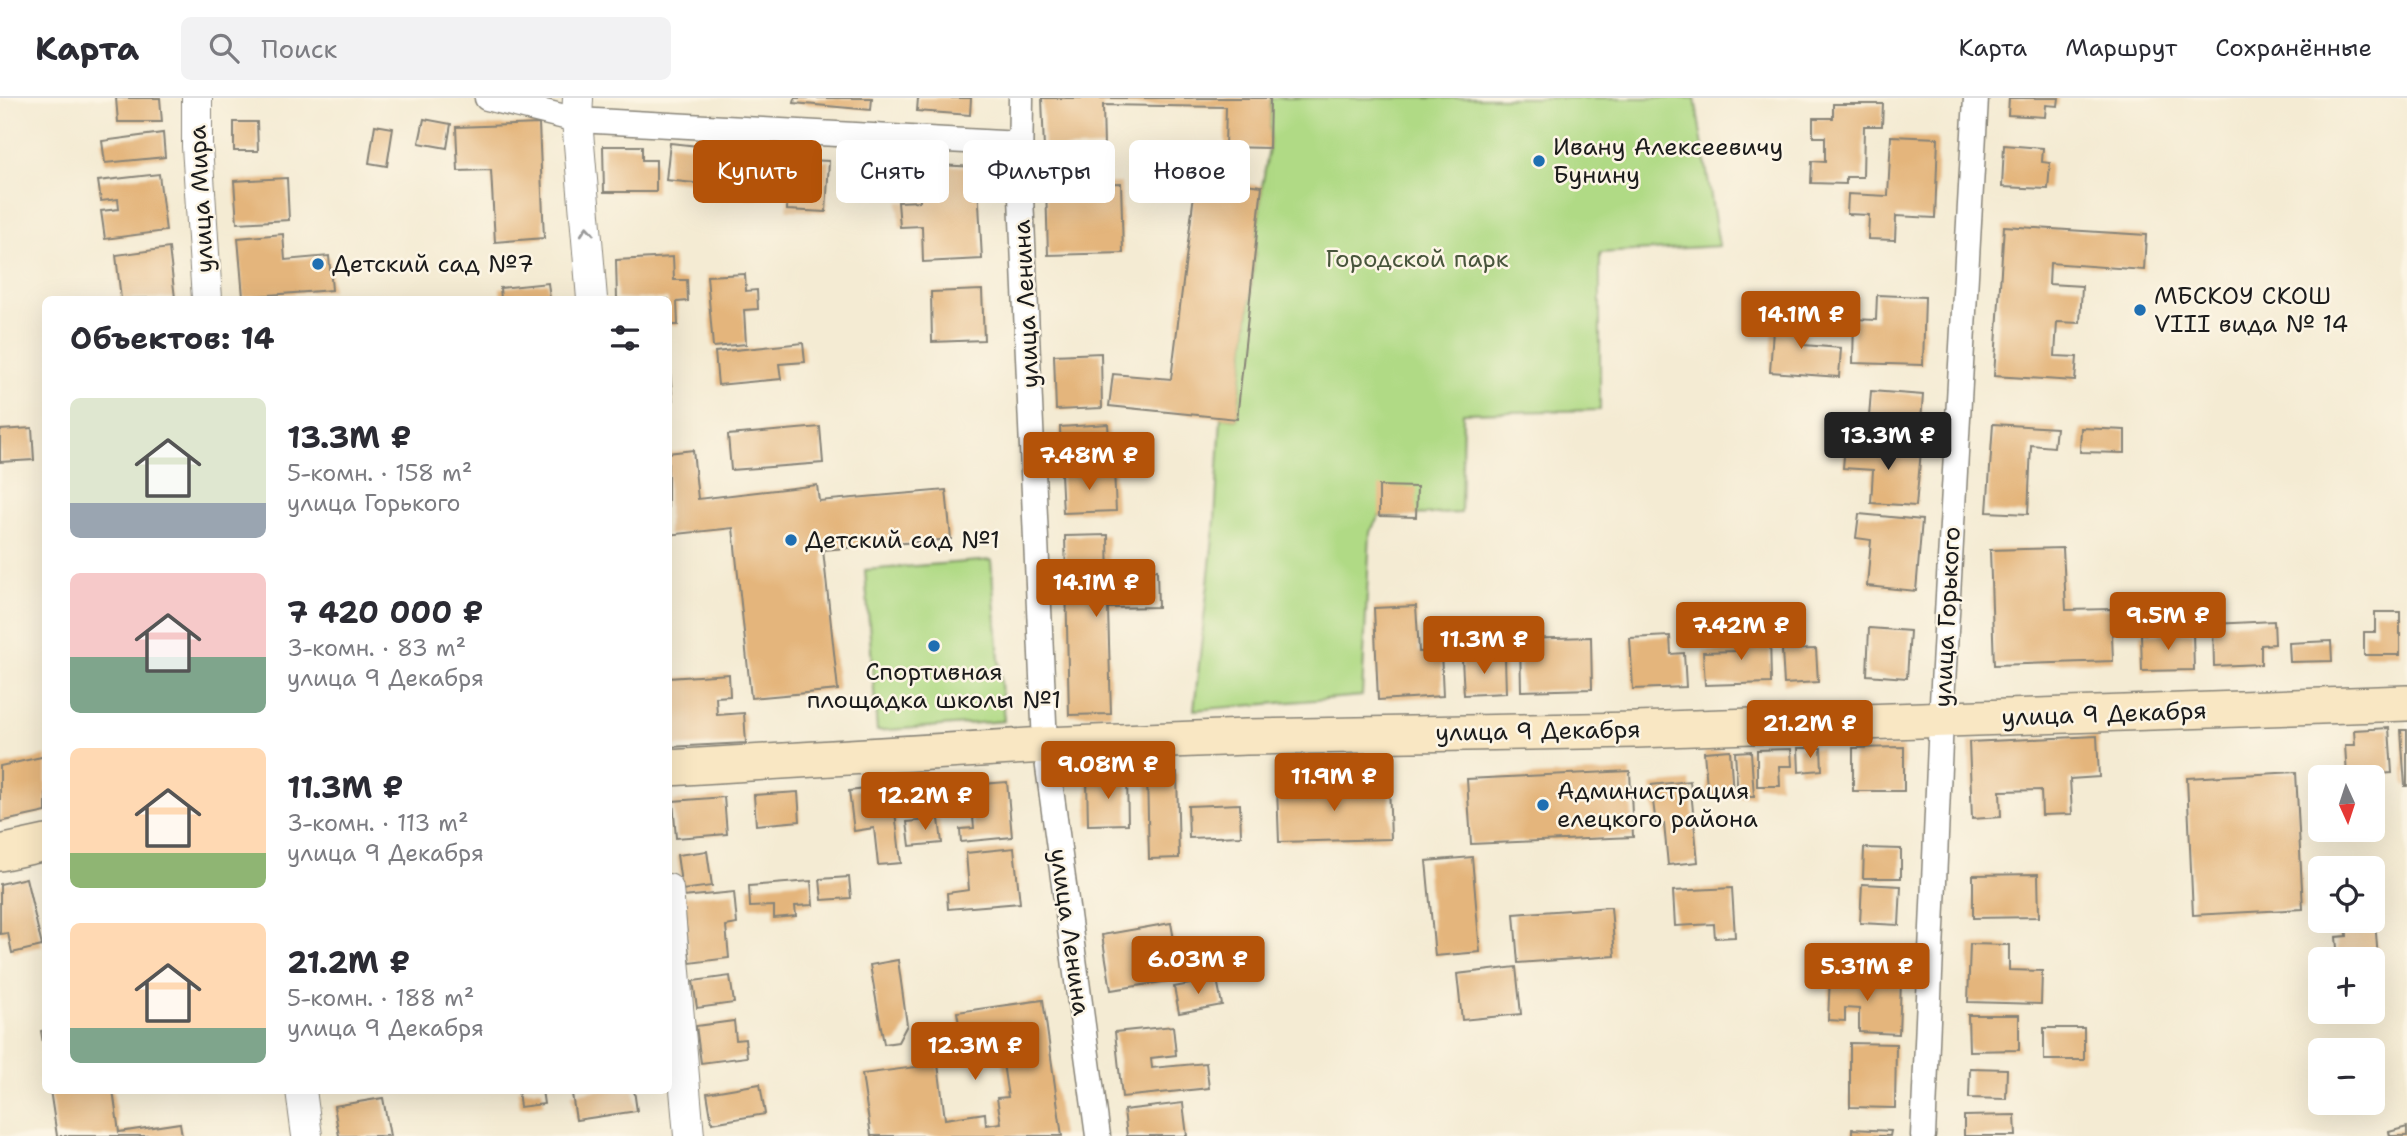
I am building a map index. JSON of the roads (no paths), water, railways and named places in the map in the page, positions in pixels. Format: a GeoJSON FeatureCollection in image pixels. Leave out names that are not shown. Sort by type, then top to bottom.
{"type":"FeatureCollection","features":[{"type":"Feature","properties":{"kind":"main road","name":"улица 9 Декабря"},"geometry":{"type":"LineString","coordinates":[[672,768],[1045,745],[1246,737],[1636,730],[2407,703]]}},
{"type":"Feature","properties":{"kind":"main road"},"geometry":{"type":"LineString","coordinates":[[0,853],[42,844]]}},
{"type":"Feature","properties":{"kind":"street","name":"улица Мира"},"geometry":{"type":"LineString","coordinates":[[197,98],[197,146],[207,296]]}},
{"type":"Feature","properties":{"kind":"street"},"geometry":{"type":"LineString","coordinates":[[487,98],[578,109],[969,140]]}},
{"type":"Feature","properties":{"kind":"street","name":"улица Ленина"},"geometry":{"type":"LineString","coordinates":[[1020,140],[1021,98]]}},
{"type":"Feature","properties":{"kind":"street","name":"улица Горького"},"geometry":{"type":"LineString","coordinates":[[1923,1136],[1941,720],[1976,98]]}},
{"type":"Feature","properties":{"kind":"street"},"geometry":{"type":"LineString","coordinates":[[578,109],[592,296]]}},
{"type":"Feature","properties":{"kind":"street","name":"улица Ленина"},"geometry":{"type":"LineString","coordinates":[[1022,203],[1045,745],[1098,1136]]}},
{"type":"Feature","properties":{"kind":"street"},"geometry":{"type":"LineString","coordinates":[[672,937],[689,1136]]}},
{"type":"Feature","properties":{"kind":"street"},"geometry":{"type":"LineString","coordinates":[[302,1094],[307,1136]]}},
{"type":"Feature","properties":{"kind":"place","name":"Ивану Алексеевичу Бунину"},"geometry":{"type":"Point","coordinates":[1539,161]}},
{"type":"Feature","properties":{"kind":"place","name":"Детский сад №7"},"geometry":{"type":"Point","coordinates":[318,264]}},
{"type":"Feature","properties":{"kind":"place","name":"МБСКОУ СКОШ VIII вида № 14"},"geometry":{"type":"Point","coordinates":[2140,310]}},
{"type":"Feature","properties":{"kind":"place","name":"Детский сад №1"},"geometry":{"type":"Point","coordinates":[791,540]}},
{"type":"Feature","properties":{"kind":"place","name":"Спортивная площадка школы №1"},"geometry":{"type":"Point","coordinates":[934,646]}},
{"type":"Feature","properties":{"kind":"place","name":"Администрация елецкого района"},"geometry":{"type":"Point","coordinates":[1543,805]}},
{"type":"Feature","properties":{"kind":"park label","name":"Городской парк"},"geometry":{"type":"Point","coordinates":[1417,259]}}]}
